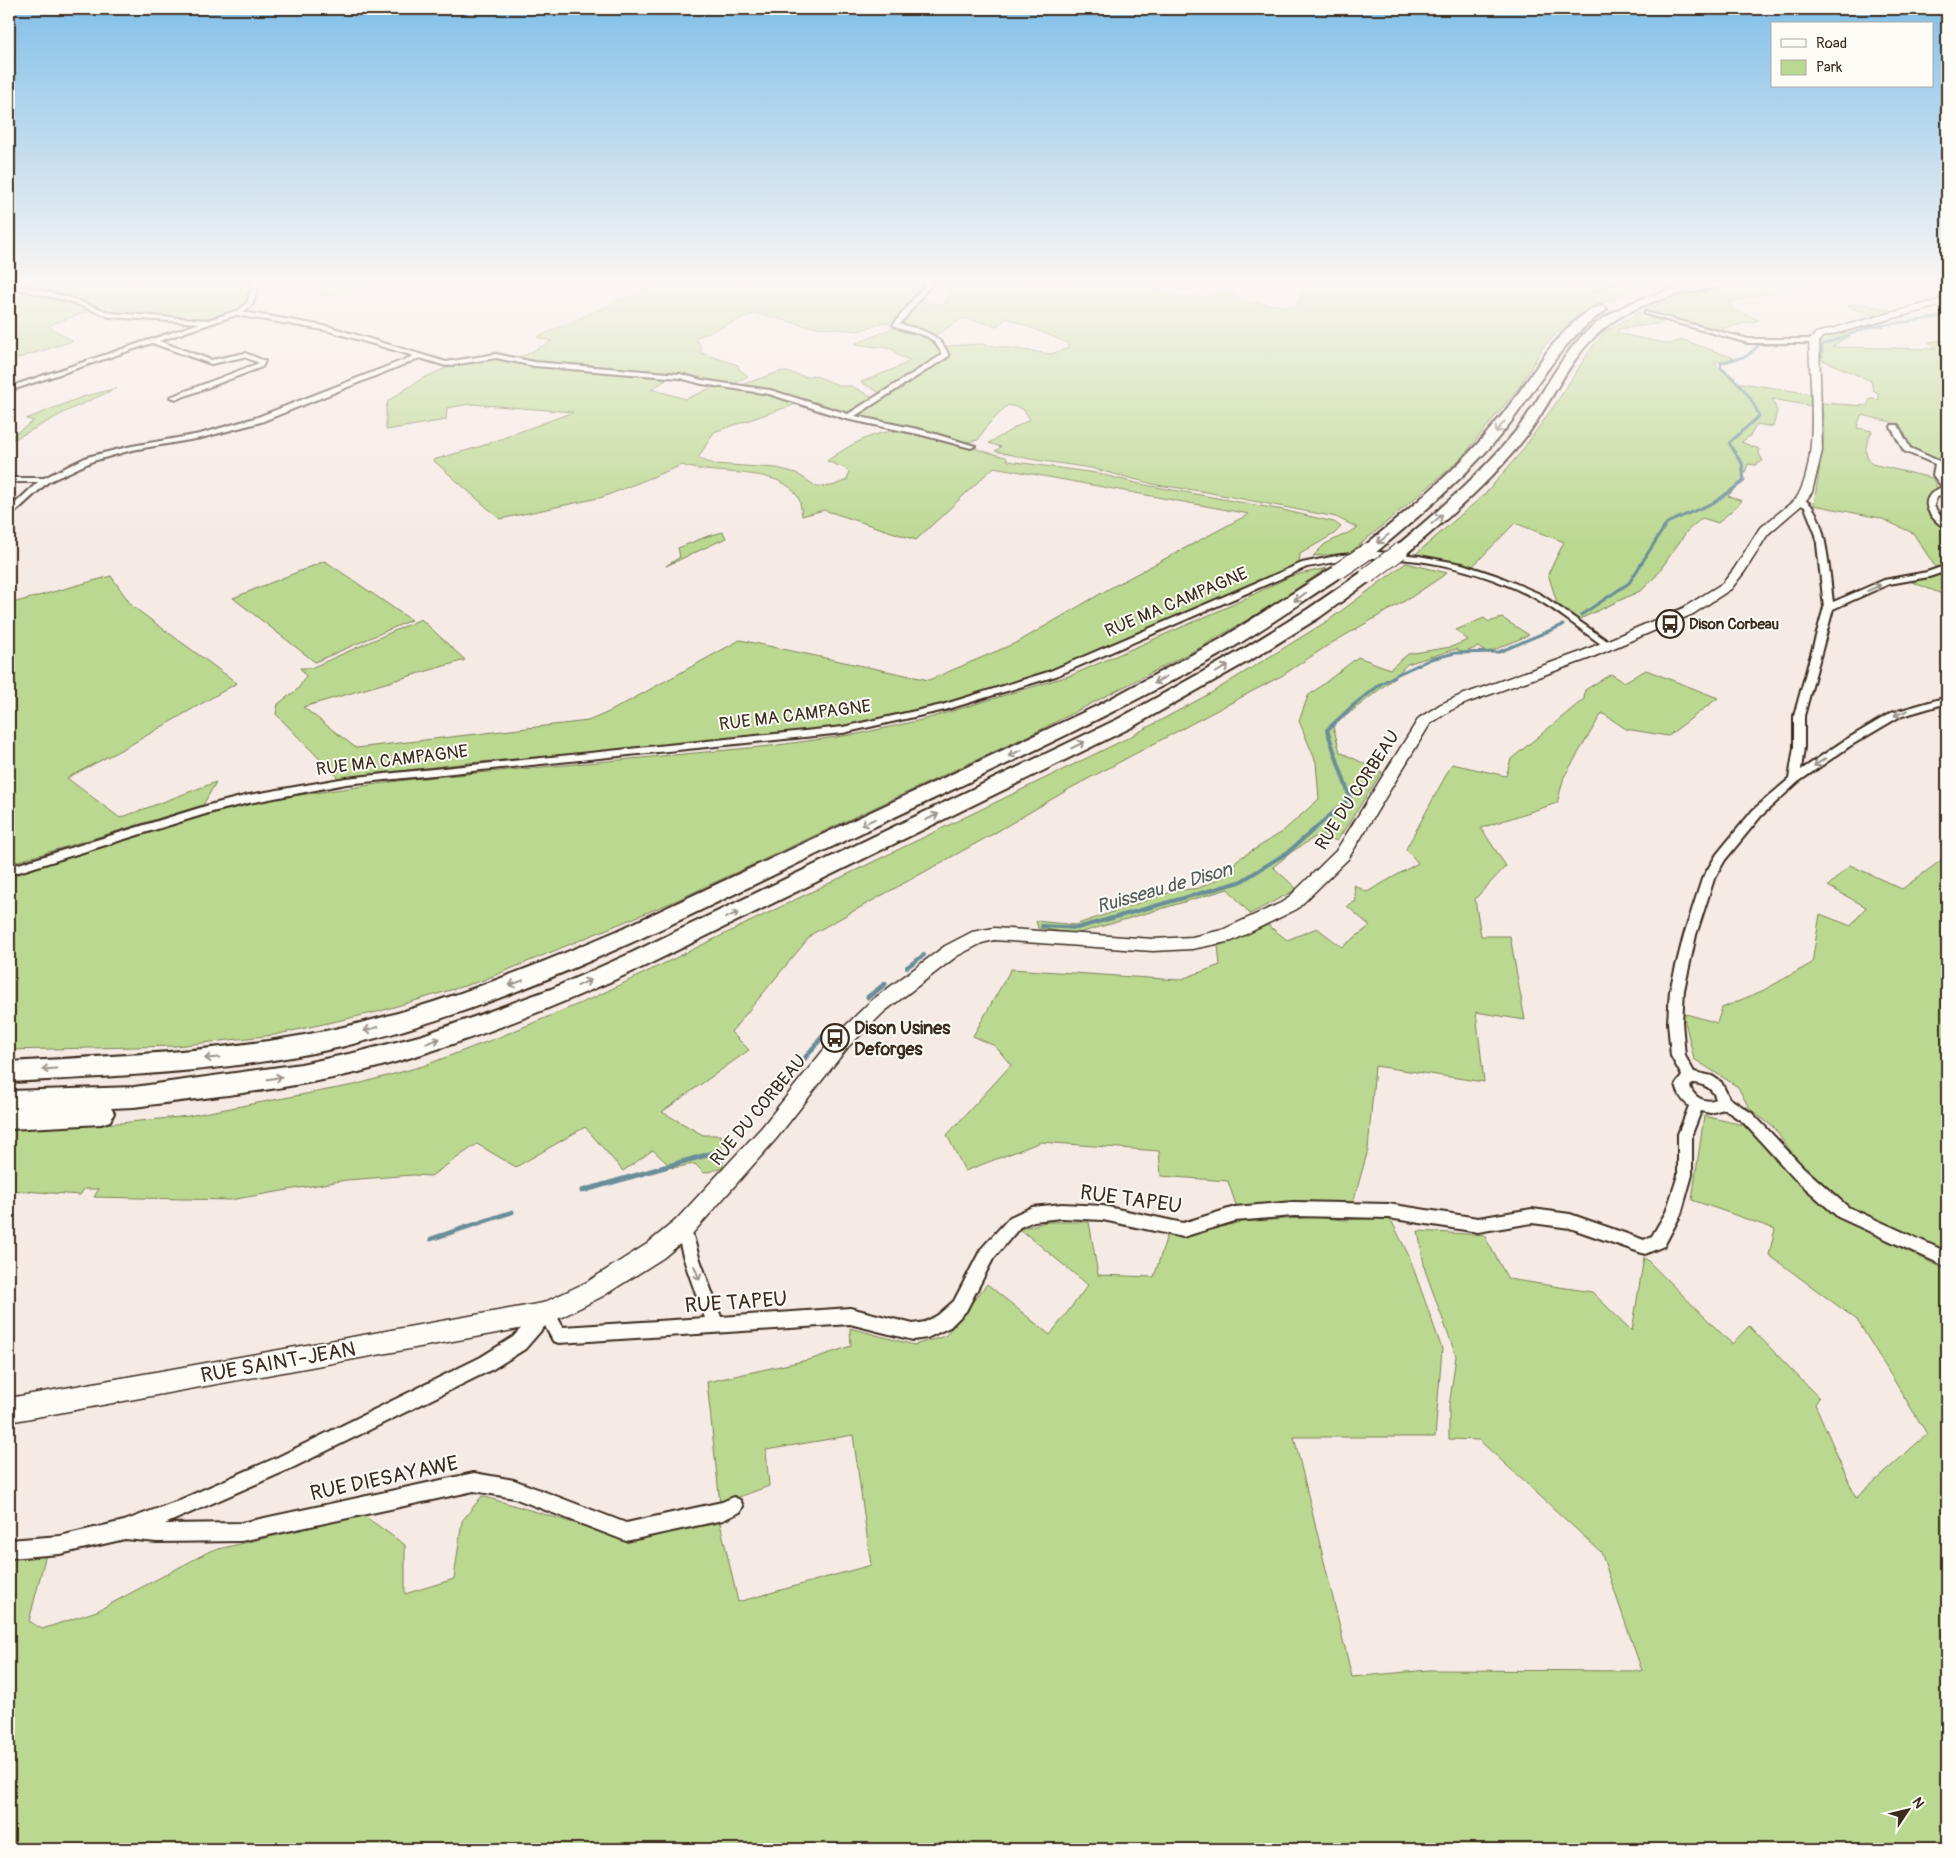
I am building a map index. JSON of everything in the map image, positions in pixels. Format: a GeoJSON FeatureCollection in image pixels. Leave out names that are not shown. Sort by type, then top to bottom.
{"type":"FeatureCollection","features":[{"type":"Feature","properties":{"kind":"highway"},"geometry":{"type":"LineString","coordinates":[[9,1072],[220,1057],[300,1045],[369,1030],[487,995],[551,970],[626,937],[1104,710],[1227,642],[1368,551],[1417,511],[1473,458],[1522,399],[1542,369]]}},
{"type":"Feature","properties":{"kind":"highway"},"geometry":{"type":"LineString","coordinates":[[9,1101],[134,1097],[226,1086],[301,1074],[358,1062],[425,1044],[550,998],[635,961],[1125,723],[1248,654],[1314,613],[1400,552],[1466,493],[1521,434],[1564,369]]}},
{"type":"Feature","properties":{"kind":"highway"},"geometry":{"type":"LineString","coordinates":[[9,1118],[119,1112],[226,1086]]}},
{"type":"Feature","properties":{"kind":"street"},"geometry":{"type":"LineString","coordinates":[[9,389],[70,369]]}},
{"type":"Feature","properties":{"kind":"street"},"geometry":{"type":"LineString","coordinates":[[174,397],[252,369]]}},
{"type":"Feature","properties":{"kind":"street"},"geometry":{"type":"LineString","coordinates":[[9,513],[45,480],[77,464],[113,452],[201,436],[258,420],[388,369]]}},
{"type":"Feature","properties":{"kind":"street"},"geometry":{"type":"LineString","coordinates":[[591,369],[680,376],[702,382],[770,392],[849,417],[919,432],[971,446]]}},
{"type":"Feature","properties":{"kind":"street"},"geometry":{"type":"LineString","coordinates":[[849,417],[926,369]]}},
{"type":"Feature","properties":{"kind":"street","name":"RUE DU CORBEAU"},"geometry":{"type":"LineString","coordinates":[[546,1313],[595,1289],[656,1251],[684,1227],[769,1133],[841,1042],[878,1006],[951,951],[978,937],[994,934],[1153,945],[1192,944],[1226,936],[1249,926],[1291,905],[1342,855],[1424,721],[1446,707],[1464,699],[1583,656],[1688,611],[1727,586],[1739,571],[1763,532],[1800,501],[1806,492],[1817,451],[1816,369]]}},
{"type":"Feature","properties":{"kind":"street"},"geometry":{"type":"LineString","coordinates":[[1895,427],[1907,449],[1939,463],[1936,474],[1947,488],[1939,491],[1931,498],[1929,504],[1930,510],[1947,526]]}},
{"type":"Feature","properties":{"kind":"street"},"geometry":{"type":"LineString","coordinates":[[9,480],[45,480]]}},
{"type":"Feature","properties":{"kind":"street"},"geometry":{"type":"LineString","coordinates":[[1794,780],[1799,747],[1798,716],[1829,607],[1820,535],[1809,506],[1800,501]]}},
{"type":"Feature","properties":{"kind":"street","name":"RUE MA CAMPAGNE"},"geometry":{"type":"LineString","coordinates":[[9,871],[209,809],[249,799],[346,781],[843,730],[945,707],[1052,674],[1305,565],[1341,558],[1378,555],[1419,559],[1462,567],[1495,578],[1536,596],[1608,645]]}},
{"type":"Feature","properties":{"kind":"street"},"geometry":{"type":"LineString","coordinates":[[1829,607],[1888,582],[1929,574],[1947,568]]}},
{"type":"Feature","properties":{"kind":"street"},"geometry":{"type":"LineString","coordinates":[[1690,1078],[1678,1056],[1675,1022],[1677,990],[1690,935],[1708,878],[1721,858],[1757,813],[1794,780],[1846,744],[1895,715],[1947,700]]}},
{"type":"Feature","properties":{"kind":"street"},"geometry":{"type":"LineString","coordinates":[[1724,1101],[1720,1106],[1712,1108],[1697,1104],[1685,1094],[1683,1084],[1690,1078],[1699,1077],[1716,1085],[1722,1092],[1724,1101],[1748,1118],[1798,1172],[1843,1212],[1947,1260]]}},
{"type":"Feature","properties":{"kind":"street","name":"RUE TAPEU"},"geometry":{"type":"LineString","coordinates":[[546,1313],[559,1335],[850,1316],[913,1332],[927,1330],[944,1321],[960,1306],[987,1254],[1016,1222],[1032,1214],[1062,1210],[1103,1213],[1184,1230],[1235,1214],[1294,1208],[1388,1211],[1478,1225],[1532,1216],[1570,1220],[1645,1248],[1658,1241],[1672,1214],[1685,1175],[1685,1134],[1697,1104]]}},
{"type":"Feature","properties":{"kind":"street"},"geometry":{"type":"LineString","coordinates":[[684,1227],[691,1257],[716,1324]]}},
{"type":"Feature","properties":{"kind":"street","name":"RUE SAINT-JEAN"},"geometry":{"type":"LineString","coordinates":[[9,1410],[546,1313]]}},
{"type":"Feature","properties":{"kind":"street","name":"RUE DIESAYAWE"},"geometry":{"type":"LineString","coordinates":[[9,1548],[60,1545],[124,1530],[177,1510],[284,1463],[487,1363],[519,1343],[546,1313]]}},
{"type":"Feature","properties":{"kind":"street","name":"RUE DIESAYAWE"},"geometry":{"type":"LineString","coordinates":[[124,1530],[158,1533],[241,1532],[474,1482],[514,1489],[626,1532],[723,1511],[734,1506]]}},
{"type":"Feature","properties":{"kind":"green space"},"geometry":{"type":"Polygon","coordinates":[[[445,369],[563,369],[673,376],[651,389],[686,399],[716,386],[772,394],[799,403],[714,432],[698,458],[713,464],[777,468],[796,473],[817,487],[832,486],[847,480],[849,473],[844,468],[827,461],[845,449],[878,434],[893,431],[909,431],[942,438],[1006,457],[1008,461],[1096,473],[1140,484],[1283,510],[1334,522],[1341,527],[1334,534],[1300,554],[1299,564],[1075,663],[1013,685],[936,708],[832,728],[621,750],[468,763],[338,778],[276,714],[278,704],[298,689],[306,676],[300,668],[311,668],[421,619],[465,660],[303,707],[356,748],[588,721],[609,712],[740,640],[929,680],[1018,642],[1112,587],[1249,514],[994,467],[916,540],[824,510],[802,516],[798,497],[789,487],[777,480],[762,476],[695,469],[682,465],[603,497],[500,519],[433,460],[479,447],[573,412],[471,404],[447,408],[446,420],[386,430],[386,407],[388,401],[421,379],[445,369]]]}},
{"type":"Feature","properties":{"kind":"green space"},"geometry":{"type":"Polygon","coordinates":[[[614,369],[739,369],[748,376],[733,384],[725,384],[688,376],[614,369]]]}},
{"type":"Feature","properties":{"kind":"green space"},"geometry":{"type":"Polygon","coordinates":[[[895,369],[923,369],[882,394],[861,382],[895,369]]]}},
{"type":"Feature","properties":{"kind":"green space"},"geometry":{"type":"Polygon","coordinates":[[[928,369],[1530,369],[1520,386],[1463,456],[1446,472],[1350,553],[1313,556],[1325,544],[1358,528],[1336,517],[1201,491],[1157,485],[1091,468],[1030,459],[995,451],[1001,447],[989,443],[1030,419],[1023,409],[1008,405],[986,427],[978,440],[967,442],[854,416],[928,369]]]}},
{"type":"Feature","properties":{"kind":"green space"},"geometry":{"type":"Polygon","coordinates":[[[1578,369],[1720,369],[1735,382],[1812,394],[1812,406],[1772,399],[1777,411],[1773,427],[1757,424],[1750,436],[1741,442],[1759,449],[1759,454],[1763,461],[1755,465],[1748,464],[1742,481],[1728,496],[1742,501],[1718,523],[1702,518],[1687,531],[1656,576],[1642,590],[1578,620],[1559,609],[1548,574],[1564,542],[1515,523],[1471,568],[1416,554],[1486,493],[1521,452],[1578,369]]]}},
{"type":"Feature","properties":{"kind":"green space"},"geometry":{"type":"Polygon","coordinates":[[[1843,369],[1947,369],[1947,451],[1937,460],[1913,450],[1906,442],[1900,428],[1893,427],[1891,422],[1861,415],[1857,428],[1872,431],[1866,452],[1872,464],[1932,478],[1937,487],[1930,494],[1926,503],[1930,512],[1947,528],[1947,566],[1938,571],[1913,533],[1880,518],[1814,505],[1824,437],[1822,403],[1867,406],[1870,399],[1879,400],[1878,393],[1873,390],[1871,381],[1843,369]]]}},
{"type":"Feature","properties":{"kind":"green space"},"geometry":{"type":"Polygon","coordinates":[[[782,371],[807,377],[813,375],[841,386],[852,386],[873,398],[850,415],[738,386],[782,371]]]}},
{"type":"Feature","properties":{"kind":"green space"},"geometry":{"type":"Polygon","coordinates":[[[117,388],[69,410],[9,442],[9,438],[34,421],[26,419],[82,397],[117,388]]]}},
{"type":"Feature","properties":{"kind":"green space"},"geometry":{"type":"Polygon","coordinates":[[[723,532],[726,538],[666,566],[680,557],[678,548],[723,532]]]}},
{"type":"Feature","properties":{"kind":"green space"},"geometry":{"type":"Polygon","coordinates":[[[325,561],[411,620],[315,662],[233,598],[325,561]]]}},
{"type":"Feature","properties":{"kind":"green space"},"geometry":{"type":"Polygon","coordinates":[[[1406,563],[1447,573],[1413,596],[1330,644],[1283,675],[1069,789],[993,834],[812,934],[731,1032],[749,1050],[662,1112],[703,1135],[721,1135],[723,1168],[704,1173],[695,1164],[672,1168],[653,1150],[623,1171],[585,1127],[516,1167],[477,1144],[431,1176],[413,1175],[346,1180],[230,1200],[94,1197],[99,1189],[84,1189],[80,1195],[9,1190],[9,1125],[121,1123],[188,1116],[354,1085],[423,1066],[593,998],[1126,739],[1211,693],[1329,620],[1406,563]]]}},
{"type":"Feature","properties":{"kind":"green space"},"geometry":{"type":"Polygon","coordinates":[[[1327,568],[1274,604],[1201,647],[1038,731],[675,901],[481,981],[377,1012],[274,1035],[176,1046],[9,1050],[9,875],[193,819],[265,800],[413,779],[771,746],[858,734],[926,719],[1072,675],[1232,605],[1291,576],[1327,568]]]}},
{"type":"Feature","properties":{"kind":"green space"},"geometry":{"type":"Polygon","coordinates":[[[1947,573],[1947,596],[1907,580],[1947,573]]]}},
{"type":"Feature","properties":{"kind":"green space"},"geometry":{"type":"Polygon","coordinates":[[[111,576],[132,606],[237,683],[132,744],[67,778],[120,818],[216,782],[203,805],[9,864],[9,604],[111,576]]]}},
{"type":"Feature","properties":{"kind":"green space"},"geometry":{"type":"Polygon","coordinates":[[[1484,618],[1489,622],[1502,618],[1529,635],[1487,653],[1478,647],[1463,653],[1456,649],[1407,664],[1394,678],[1333,726],[1340,752],[1382,772],[1337,841],[1320,834],[1293,851],[1273,867],[1297,889],[1250,914],[1228,889],[1076,934],[1038,928],[1036,921],[1075,925],[1174,891],[1199,888],[1227,875],[1237,860],[1281,833],[1319,799],[1316,762],[1299,721],[1308,696],[1358,657],[1390,669],[1408,654],[1451,647],[1468,640],[1456,630],[1484,618]]]}},
{"type":"Feature","properties":{"kind":"green space"},"geometry":{"type":"Polygon","coordinates":[[[1646,670],[1718,698],[1668,736],[1626,729],[1602,713],[1564,777],[1557,803],[1481,828],[1506,866],[1475,899],[1481,936],[1510,936],[1525,1020],[1476,1012],[1484,1082],[1375,1066],[1368,1150],[1353,1203],[1237,1208],[1228,1181],[1161,1176],[1159,1151],[1041,1142],[965,1171],[947,1135],[1011,1065],[995,1046],[973,1036],[1011,969],[1179,980],[1220,965],[1218,946],[1268,925],[1287,940],[1317,928],[1342,947],[1370,926],[1347,906],[1356,901],[1354,885],[1367,892],[1418,863],[1406,849],[1452,764],[1506,776],[1511,759],[1584,699],[1585,690],[1611,674],[1624,682],[1646,670]]]}},
{"type":"Feature","properties":{"kind":"green space"},"geometry":{"type":"Polygon","coordinates":[[[1947,856],[1947,1252],[1859,1215],[1806,1172],[1773,1127],[1749,1108],[1738,1087],[1694,1059],[1683,1013],[1717,1023],[1722,1008],[1764,990],[1812,963],[1820,914],[1851,926],[1866,907],[1828,886],[1850,865],[1902,889],[1947,856]]]}},
{"type":"Feature","properties":{"kind":"green space"},"geometry":{"type":"Polygon","coordinates":[[[1704,1116],[1743,1125],[1843,1220],[1947,1270],[1947,1849],[9,1849],[9,1558],[46,1554],[29,1621],[42,1629],[97,1611],[210,1551],[363,1515],[405,1545],[405,1594],[454,1579],[462,1521],[482,1496],[601,1531],[630,1537],[720,1523],[738,1602],[871,1565],[853,1435],[766,1450],[769,1486],[720,1504],[707,1382],[812,1359],[851,1346],[850,1328],[914,1345],[945,1336],[987,1284],[1050,1335],[1088,1285],[1020,1229],[1046,1222],[1089,1222],[1098,1275],[1154,1277],[1168,1232],[1188,1235],[1241,1222],[1318,1217],[1342,1220],[1390,1218],[1409,1256],[1442,1349],[1435,1437],[1294,1437],[1352,1677],[1428,1670],[1642,1671],[1601,1552],[1479,1440],[1449,1439],[1449,1407],[1456,1356],[1425,1270],[1418,1231],[1484,1235],[1508,1279],[1592,1292],[1632,1331],[1644,1257],[1732,1344],[1749,1326],[1819,1398],[1815,1404],[1856,1498],[1927,1434],[1857,1320],[1769,1255],[1775,1229],[1692,1200],[1704,1116]]]}},
{"type":"Feature","properties":{"kind":"waterway","name":"Ruisseau de Dison"},"geometry":{"type":"LineString","coordinates":[[1722,369],[1739,383],[1756,408],[1759,416],[1729,443],[1739,459]]}},
{"type":"Feature","properties":{"kind":"waterway","name":"Ruisseau de Dison"},"geometry":{"type":"LineString","coordinates":[[1581,615],[1629,583],[1667,523],[1715,502],[1744,481],[1742,463],[1738,458]]}},
{"type":"Feature","properties":{"kind":"waterway","name":"Ruisseau de Dison"},"geometry":{"type":"LineString","coordinates":[[1377,686],[1431,659],[1455,653],[1499,652],[1563,625]]}},
{"type":"Feature","properties":{"kind":"waterway","name":"Ruisseau de Dison"},"geometry":{"type":"LineString","coordinates":[[1042,926],[1077,928],[1240,882],[1288,852],[1350,798],[1327,730],[1379,685]]}},
{"type":"Feature","properties":{"kind":"waterway","name":"Ruisseau de Dison"},"geometry":{"type":"LineString","coordinates":[[907,967],[924,955]]}},
{"type":"Feature","properties":{"kind":"waterway","name":"Ruisseau de Dison"},"geometry":{"type":"LineString","coordinates":[[868,997],[885,984]]}},
{"type":"Feature","properties":{"kind":"waterway","name":"Ruisseau de Dison"},"geometry":{"type":"LineString","coordinates":[[800,1064],[823,1036]]}},
{"type":"Feature","properties":{"kind":"waterway","name":"Ruisseau de Dison"},"geometry":{"type":"LineString","coordinates":[[582,1191],[713,1153]]}},
{"type":"Feature","properties":{"kind":"waterway","name":"Ruisseau de Dison"},"geometry":{"type":"LineString","coordinates":[[431,1239],[512,1212]]}},
{"type":"Feature","properties":{"kind":"place","name":"Dison Corbeau"},"geometry":{"type":"Point","coordinates":[1670,624]}},
{"type":"Feature","properties":{"kind":"place","name":"Dison Usines Deforges"},"geometry":{"type":"Point","coordinates":[835,1038]}}]}
